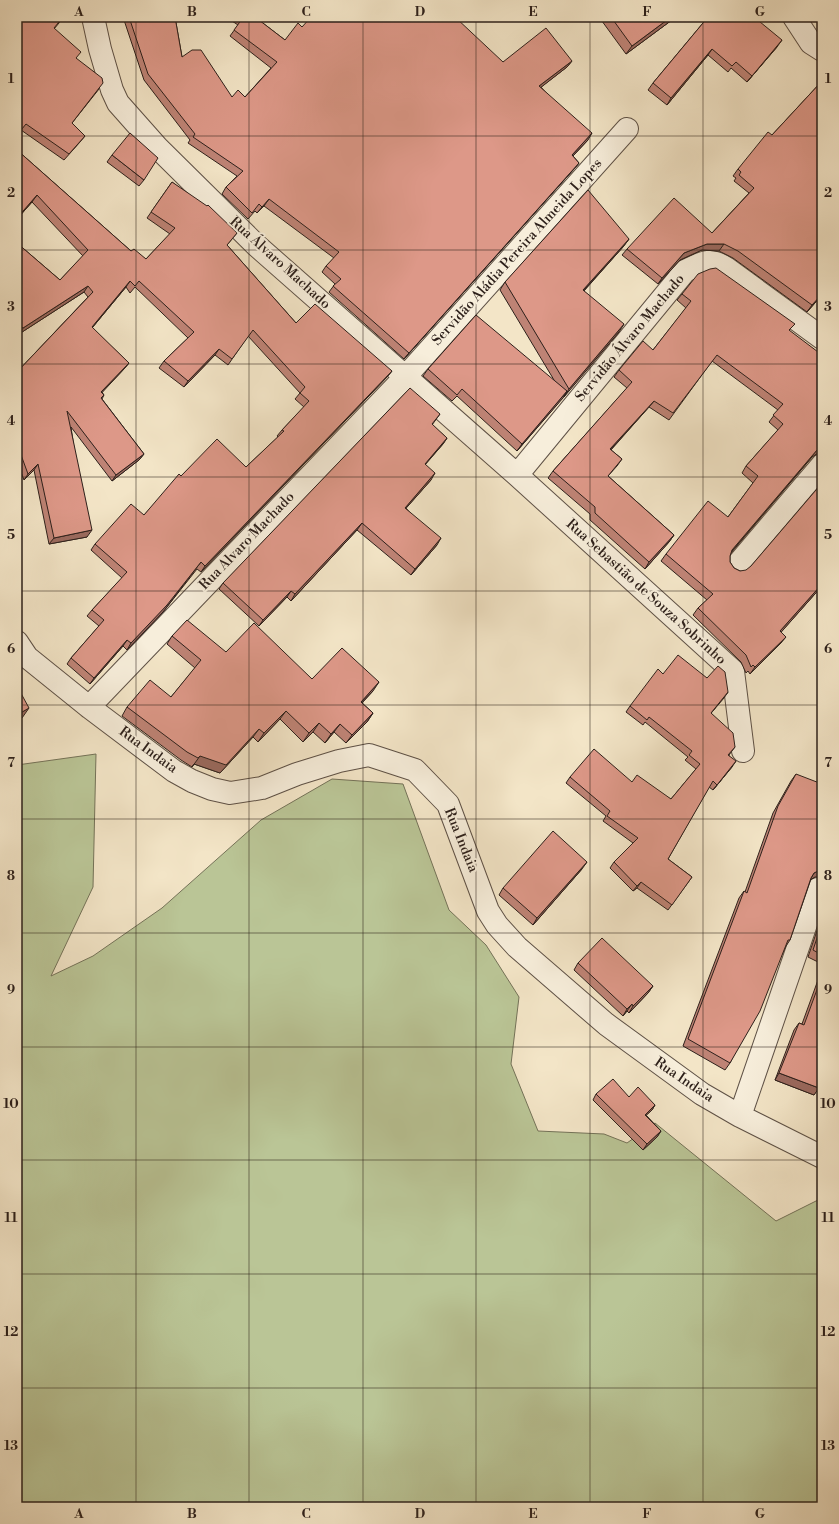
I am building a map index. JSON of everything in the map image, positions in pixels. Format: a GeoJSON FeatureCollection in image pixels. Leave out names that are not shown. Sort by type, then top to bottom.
{"type":"FeatureCollection","features":[{"type":"Feature","properties":{"kind":"street","name":"Rua Álvaro Machado"},"geometry":{"type":"LineString","coordinates":[[92,17],[112,90],[118,103],[157,147],[256,245],[517,474]]}},
{"type":"Feature","properties":{"kind":"street"},"geometry":{"type":"LineString","coordinates":[[794,17],[811,43],[822,50]]}},
{"type":"Feature","properties":{"kind":"street","name":"Servidão Aládia Pereira Almeida Lopes"},"geometry":{"type":"LineString","coordinates":[[406,376],[627,129]]}},
{"type":"Feature","properties":{"kind":"street","name":"Servidão Álvaro Machado"},"geometry":{"type":"LineString","coordinates":[[517,474],[686,271],[704,262],[717,262],[822,338]]}},
{"type":"Feature","properties":{"kind":"street","name":"Rua Alvaro Machado"},"geometry":{"type":"LineString","coordinates":[[89,707],[406,376]]}},
{"type":"Feature","properties":{"kind":"street"},"geometry":{"type":"LineString","coordinates":[[737,565],[822,465]]}},
{"type":"Feature","properties":{"kind":"street","name":"Rua Sebastião de Souza Sobrinho"},"geometry":{"type":"LineString","coordinates":[[517,474],[733,671],[743,751]]}},
{"type":"Feature","properties":{"kind":"street","name":"Rua Indaia"},"geometry":{"type":"LineString","coordinates":[[17,642],[27,657],[89,707],[186,778],[212,789],[230,793],[262,788],[297,774],[339,761],[368,755],[415,770],[448,804],[488,911],[497,925],[517,947],[606,1024],[702,1094],[740,1116],[822,1157]]}},
{"type":"Feature","properties":{"kind":"street"},"geometry":{"type":"LineString","coordinates":[[740,1116],[818,889]]}},
{"type":"Feature","properties":{"kind":"green space"},"geometry":{"type":"Polygon","coordinates":[[[96,754],[93,887],[51,976],[93,956],[162,908],[261,820],[332,779],[403,784],[449,910],[486,945],[519,997],[511,1064],[538,1131],[604,1134],[627,1143],[655,1123],[776,1221],[822,1198],[822,1507],[17,1507],[17,765],[96,754]]]}},
{"type":"Feature","properties":{"kind":"building"},"geometry":{"type":"Polygon","coordinates":[[[17,17],[63,17],[54,28],[81,52],[76,58],[102,78],[103,83],[72,123],[85,136],[69,154],[26,124],[17,135],[17,17]]]}},
{"type":"Feature","properties":{"kind":"building"},"geometry":{"type":"Polygon","coordinates":[[[129,17],[175,17],[182,57],[192,50],[201,50],[232,97],[238,90],[245,97],[277,62],[234,30],[242,19],[240,17],[255,17],[285,40],[298,23],[302,27],[311,17],[455,17],[503,62],[546,28],[572,61],[539,86],[592,133],[572,155],[579,163],[409,353],[333,286],[341,279],[326,266],[339,252],[269,199],[262,207],[259,204],[252,213],[226,187],[243,171],[193,137],[195,134],[148,74],[129,17]]]}},
{"type":"Feature","properties":{"kind":"building"},"geometry":{"type":"Polygon","coordinates":[[[611,17],[671,17],[632,46],[611,17]]]}},
{"type":"Feature","properties":{"kind":"building"},"geometry":{"type":"Polygon","coordinates":[[[708,17],[754,17],[782,40],[752,76],[736,62],[732,66],[712,49],[671,98],[653,83],[708,17]]]}},
{"type":"Feature","properties":{"kind":"building"},"geometry":{"type":"Polygon","coordinates":[[[822,81],[822,294],[812,305],[738,251],[724,244],[707,244],[684,253],[662,278],[627,249],[674,198],[712,233],[754,188],[739,175],[741,172],[738,169],[768,132],[772,135],[822,81]]]}},
{"type":"Feature","properties":{"kind":"building"},"geometry":{"type":"Polygon","coordinates":[[[130,133],[158,158],[144,180],[112,155],[130,133]]]}},
{"type":"Feature","properties":{"kind":"building"},"geometry":{"type":"Polygon","coordinates":[[[17,150],[131,251],[134,249],[146,259],[175,228],[151,212],[172,182],[207,206],[208,205],[237,233],[227,245],[296,323],[315,304],[392,371],[205,566],[201,562],[167,605],[131,643],[127,640],[94,678],[71,658],[104,620],[92,610],[127,572],[95,544],[131,504],[144,515],[179,474],[181,476],[217,439],[246,467],[284,431],[282,430],[309,401],[300,393],[305,387],[253,330],[232,359],[219,349],[188,381],[164,361],[194,332],[139,281],[135,286],[130,281],[92,327],[129,363],[101,392],[104,395],[101,398],[144,454],[116,475],[67,411],[92,530],[54,538],[38,464],[28,474],[17,444],[17,372],[93,292],[88,286],[23,328],[17,322],[17,243],[60,280],[88,250],[37,195],[17,218],[17,150]]]}},
{"type":"Feature","properties":{"kind":"building"},"geometry":{"type":"Polygon","coordinates":[[[588,190],[629,239],[583,290],[624,324],[569,389],[505,282],[588,190]]]}},
{"type":"Feature","properties":{"kind":"building"},"geometry":{"type":"Polygon","coordinates":[[[716,268],[795,324],[789,330],[822,355],[822,447],[817,450],[732,550],[730,562],[734,568],[740,571],[746,570],[751,566],[822,483],[822,584],[780,631],[786,637],[755,667],[753,665],[751,667],[746,655],[698,608],[713,594],[666,554],[708,501],[728,517],[758,476],[746,466],[783,424],[773,415],[783,404],[717,355],[673,413],[654,401],[610,449],[622,459],[608,476],[674,535],[649,562],[595,513],[595,507],[553,471],[632,382],[619,370],[643,341],[653,350],[691,301],[682,294],[698,274],[716,268]]]}},
{"type":"Feature","properties":{"kind":"building"},"geometry":{"type":"Polygon","coordinates":[[[476,315],[567,391],[522,444],[462,389],[457,395],[428,369],[476,315]]]}},
{"type":"Feature","properties":{"kind":"building"},"geometry":{"type":"Polygon","coordinates":[[[410,388],[440,414],[432,424],[447,438],[425,464],[435,473],[405,508],[441,538],[415,569],[362,523],[295,594],[291,591],[263,620],[223,583],[410,388]]]}},
{"type":"Feature","properties":{"kind":"building"},"geometry":{"type":"Polygon","coordinates":[[[187,620],[226,652],[254,623],[312,679],[342,648],[379,682],[361,702],[373,713],[352,735],[340,724],[331,734],[319,723],[309,733],[286,711],[264,733],[259,729],[226,765],[200,756],[198,758],[187,752],[127,707],[150,680],[171,697],[201,660],[172,636],[187,620]]]}},
{"type":"Feature","properties":{"kind":"building"},"geometry":{"type":"Polygon","coordinates":[[[678,655],[707,678],[718,666],[725,672],[728,692],[711,713],[733,733],[735,747],[728,755],[736,761],[717,785],[713,781],[668,859],[692,877],[672,905],[641,882],[637,886],[614,862],[638,838],[607,816],[610,811],[570,777],[594,749],[632,782],[637,775],[671,799],[700,764],[689,755],[692,751],[649,717],[647,720],[630,706],[658,669],[663,674],[678,655]]]}},
{"type":"Feature","properties":{"kind":"building"},"geometry":{"type":"Polygon","coordinates":[[[17,686],[29,708],[17,715],[17,686]]]}},
{"type":"Feature","properties":{"kind":"building"},"geometry":{"type":"Polygon","coordinates":[[[796,774],[822,784],[822,870],[814,873],[811,878],[790,940],[788,940],[760,1011],[730,1063],[688,1039],[744,891],[747,893],[778,806],[796,774]]]}},
{"type":"Feature","properties":{"kind":"building"},"geometry":{"type":"Polygon","coordinates":[[[553,831],[587,862],[537,918],[503,888],[553,831]]]}},
{"type":"Feature","properties":{"kind":"building"},"geometry":{"type":"Polygon","coordinates":[[[822,923],[822,955],[813,950],[822,923]]]}},
{"type":"Feature","properties":{"kind":"building"},"geometry":{"type":"Polygon","coordinates":[[[602,938],[653,986],[633,1006],[632,1004],[627,1009],[578,963],[602,938]]]}},
{"type":"Feature","properties":{"kind":"building"},"geometry":{"type":"Polygon","coordinates":[[[822,976],[822,1081],[819,1088],[779,1073],[799,1023],[804,1025],[822,976]]]}},
{"type":"Feature","properties":{"kind":"building"},"geometry":{"type":"Polygon","coordinates":[[[613,1079],[629,1097],[638,1087],[655,1105],[645,1115],[661,1131],[647,1144],[596,1094],[613,1079]]]}}]}
